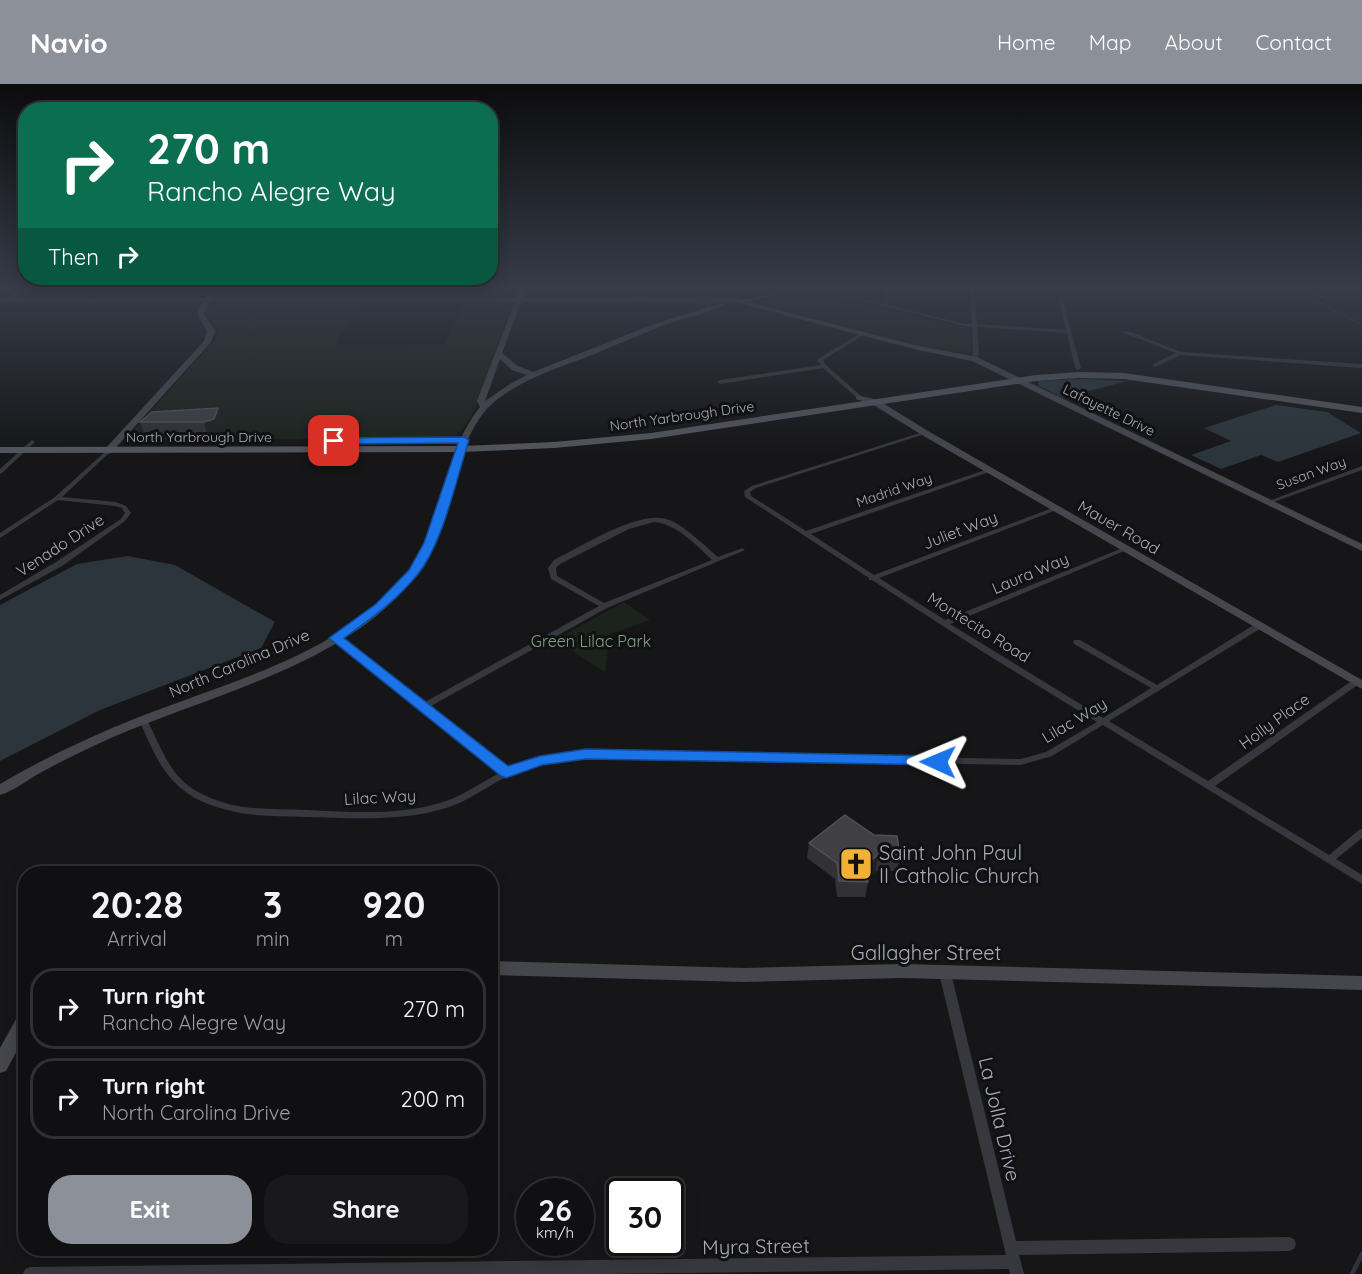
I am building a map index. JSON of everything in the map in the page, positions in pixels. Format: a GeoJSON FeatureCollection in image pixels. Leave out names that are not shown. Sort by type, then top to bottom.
{"type":"FeatureCollection","features":[{"type":"Feature","properties":{"kind":"main road","name":"North Yarbrough Drive"},"geometry":{"type":"LineString","coordinates":[[585,439],[1005,375],[1078,368],[1144,372],[1362,403]]}},
{"type":"Feature","properties":{"kind":"main road","name":"North Yarbrough Drive"},"geometry":{"type":"LineString","coordinates":[[0,450],[108,451],[202,446],[462,445],[651,436],[1018,380],[1079,375],[1124,376],[1362,410]]}},
{"type":"Feature","properties":{"kind":"main road","name":"North Yarbrough Drive"},"geometry":{"type":"LineString","coordinates":[[0,442],[117,441],[202,446]]}},
{"type":"Feature","properties":{"kind":"street"},"geometry":{"type":"LineString","coordinates":[[0,536],[57,498],[108,451],[205,345]]}},
{"type":"Feature","properties":{"kind":"street"},"geometry":{"type":"LineString","coordinates":[[503,345],[481,401],[484,406],[505,390],[533,375],[611,345]]}},
{"type":"Feature","properties":{"kind":"street"},"geometry":{"type":"LineString","coordinates":[[844,345],[822,357],[820,362],[860,397]]}},
{"type":"Feature","properties":{"kind":"street","name":"Lafayette Drive"},"geometry":{"type":"LineString","coordinates":[[905,345],[974,359],[1362,548]]}},
{"type":"Feature","properties":{"kind":"street"},"geometry":{"type":"LineString","coordinates":[[974,345],[974,359]]}},
{"type":"Feature","properties":{"kind":"street"},"geometry":{"type":"LineString","coordinates":[[1072,345],[1078,368]]}},
{"type":"Feature","properties":{"kind":"street"},"geometry":{"type":"LineString","coordinates":[[1157,345],[1180,354],[1362,366]]}},
{"type":"Feature","properties":{"kind":"street"},"geometry":{"type":"LineString","coordinates":[[499,354],[510,364],[533,375]]}},
{"type":"Feature","properties":{"kind":"street"},"geometry":{"type":"LineString","coordinates":[[1155,365],[1180,354]]}},
{"type":"Feature","properties":{"kind":"street"},"geometry":{"type":"LineString","coordinates":[[720,382],[824,366]]}},
{"type":"Feature","properties":{"kind":"street","name":"Mauer Road"},"geometry":{"type":"LineString","coordinates":[[860,397],[875,402],[1359,684]]}},
{"type":"Feature","properties":{"kind":"street","name":"North Carolina Drive"},"geometry":{"type":"LineString","coordinates":[[0,790],[53,759],[143,720],[270,671],[336,638],[381,606],[414,572],[430,543],[462,445],[484,406]]}},
{"type":"Feature","properties":{"kind":"street","name":"Montecito Road"},"geometry":{"type":"LineString","coordinates":[[925,433],[747,491],[750,499],[872,578],[1362,880]]}},
{"type":"Feature","properties":{"kind":"street"},"geometry":{"type":"LineString","coordinates":[[0,472],[32,442]]}},
{"type":"Feature","properties":{"kind":"street","name":"Susan Way"},"geometry":{"type":"LineString","coordinates":[[1269,502],[1362,468]]}},
{"type":"Feature","properties":{"kind":"street","name":"Madrid Way"},"geometry":{"type":"LineString","coordinates":[[805,534],[990,470]]}},
{"type":"Feature","properties":{"kind":"street","name":"Venado Drive"},"geometry":{"type":"LineString","coordinates":[[0,598],[79,551],[123,520],[128,513],[124,507],[116,504],[57,498]]}},
{"type":"Feature","properties":{"kind":"street","name":"Juliet Way"},"geometry":{"type":"LineString","coordinates":[[872,578],[1057,508]]}},
{"type":"Feature","properties":{"kind":"street"},"geometry":{"type":"LineString","coordinates":[[604,606],[554,577],[552,568],[557,562],[643,520],[655,519],[666,522],[717,560]]}},
{"type":"Feature","properties":{"kind":"street","name":"Laura Way"},"geometry":{"type":"LineString","coordinates":[[945,623],[1127,548]]}},
{"type":"Feature","properties":{"kind":"street"},"geometry":{"type":"LineString","coordinates":[[425,706],[604,606],[742,550]]}},
{"type":"Feature","properties":{"kind":"street","name":"Lilac Way"},"geometry":{"type":"LineString","coordinates":[[143,720],[161,757],[176,779],[200,796],[237,809],[268,812],[402,814],[459,799],[506,773],[540,761],[593,754],[1021,762],[1049,754],[1260,625]]}},
{"type":"Feature","properties":{"kind":"street"},"geometry":{"type":"LineString","coordinates":[[336,638],[390,682],[425,706],[506,773]]}},
{"type":"Feature","properties":{"kind":"street"},"geometry":{"type":"LineString","coordinates":[[1077,642],[1156,688]]}},
{"type":"Feature","properties":{"kind":"street","name":"Holly Place"},"geometry":{"type":"LineString","coordinates":[[1209,785],[1359,684]]}},
{"type":"Feature","properties":{"kind":"street"},"geometry":{"type":"LineString","coordinates":[[1329,860],[1362,833]]}},
{"type":"Feature","properties":{"kind":"street","name":"Gallagher Street"},"geometry":{"type":"LineString","coordinates":[[498,968],[744,975],[902,971],[1362,983]]}},
{"type":"Feature","properties":{"kind":"street","name":"La Jolla Drive"},"geometry":{"type":"LineString","coordinates":[[945,973],[1014,1261]]}},
{"type":"Feature","properties":{"kind":"street"},"geometry":{"type":"LineString","coordinates":[[0,1065],[18,1032]]}},
{"type":"Feature","properties":{"kind":"street","name":"Myra Street"},"geometry":{"type":"LineString","coordinates":[[30,1274],[1014,1261],[1288,1244]]}},
{"type":"Feature","properties":{"kind":"green space"},"geometry":{"type":"Polygon","coordinates":[[[211,345],[498,345],[487,379],[470,418],[460,432],[450,439],[131,440],[126,438],[211,345]]]}},
{"type":"Feature","properties":{"kind":"green space"},"geometry":{"type":"Polygon","coordinates":[[[912,345],[972,345],[972,354],[936,351],[912,345]]]}},
{"type":"Feature","properties":{"kind":"green space","name":"Green Lilac Park"},"geometry":{"type":"Polygon","coordinates":[[[624,602],[650,620],[610,634],[605,672],[555,640],[624,602]]]}},
{"type":"Feature","properties":{"kind":"shaded area"},"geometry":{"type":"Polygon","coordinates":[[[1083,379],[1127,381],[1063,398],[1039,386],[1038,381],[1083,379]]]}},
{"type":"Feature","properties":{"kind":"shaded area"},"geometry":{"type":"Polygon","coordinates":[[[1276,405],[1327,412],[1361,433],[1278,462],[1261,455],[1221,469],[1191,455],[1231,441],[1204,428],[1276,405]]]}},
{"type":"Feature","properties":{"kind":"shaded area"},"geometry":{"type":"Polygon","coordinates":[[[128,556],[175,565],[275,622],[261,648],[100,710],[0,761],[0,605],[77,564],[128,556]]]}},
{"type":"Feature","properties":{"kind":"building"},"geometry":{"type":"Polygon","coordinates":[[[218,408],[214,419],[204,422],[140,422],[152,412],[218,408]]]}},
{"type":"Feature","properties":{"kind":"building"},"geometry":{"type":"Polygon","coordinates":[[[845,815],[874,835],[897,836],[900,855],[878,855],[865,865],[868,882],[839,881],[837,863],[809,843],[845,815]]]}},
{"type":"Feature","properties":{"kind":"waterway"},"geometry":{"type":"LineString","coordinates":[[1352,1274],[1362,1254]]}},
{"type":"Feature","properties":{"kind":"place","name":"Saint John Paul II Catholic Church"},"geometry":{"type":"Point","coordinates":[856,864]}},
{"type":"Feature","properties":{"kind":"route"},"geometry":{"type":"LineString","coordinates":[[334,441],[464,440],[430,543],[414,572],[381,606],[336,638],[390,682],[425,706],[506,773],[540,761],[586,754],[938,762]]}}]}
